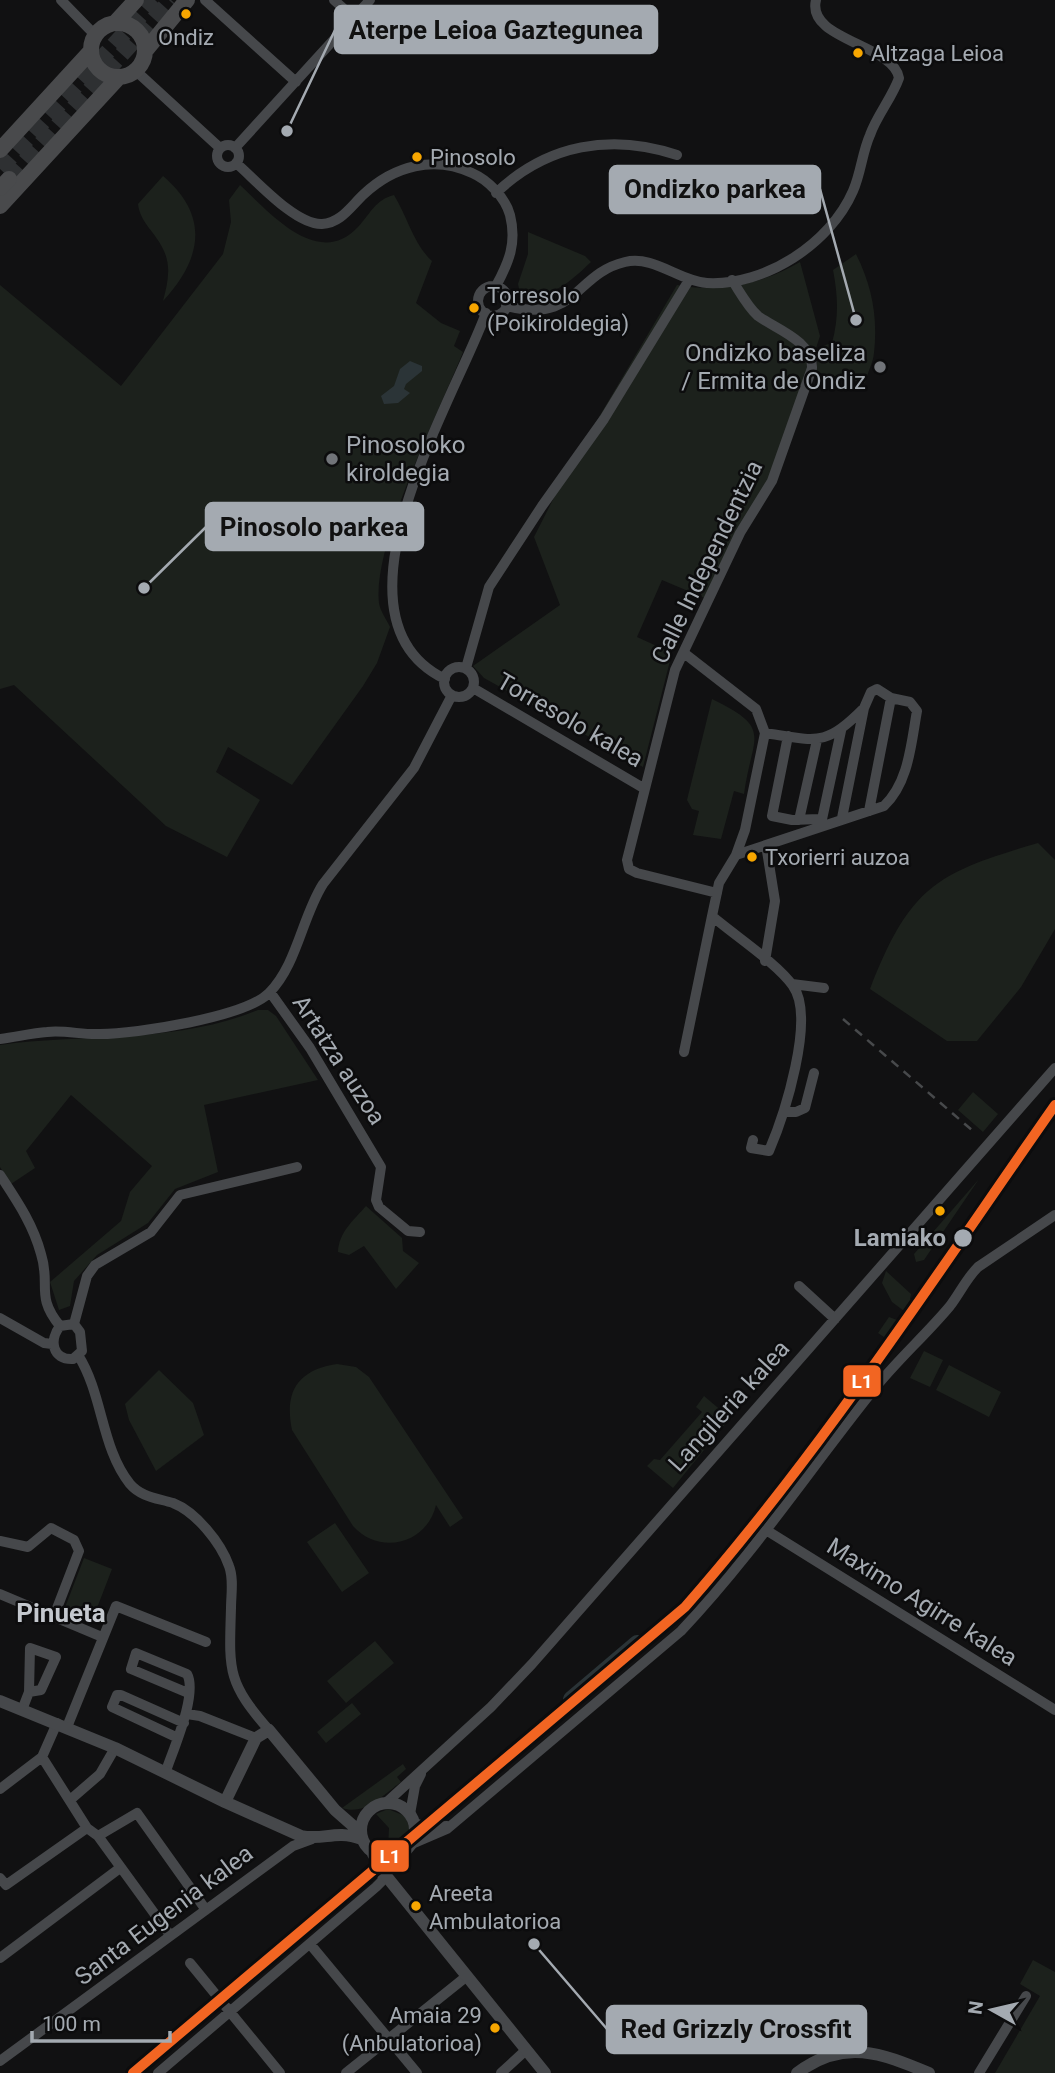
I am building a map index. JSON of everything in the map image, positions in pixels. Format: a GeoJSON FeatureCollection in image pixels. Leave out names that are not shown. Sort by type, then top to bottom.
{"type":"FeatureCollection","features":[{"type":"Feature","properties":{"kind":"main road"},"geometry":{"type":"LineString","coordinates":[[115,23],[136,0]]}},
{"type":"Feature","properties":{"kind":"main road"},"geometry":{"type":"LineString","coordinates":[[0,206],[118,78],[136,71],[146,50],[187,0]]}},
{"type":"Feature","properties":{"kind":"main road"},"geometry":{"type":"LineString","coordinates":[[0,150],[91,51],[95,34],[103,27],[115,23],[132,26],[139,32],[146,50]]}},
{"type":"Feature","properties":{"kind":"main road"},"geometry":{"type":"LineString","coordinates":[[91,51],[99,70],[118,78]]}},
{"type":"Feature","properties":{"kind":"street"},"geometry":{"type":"LineString","coordinates":[[61,0],[95,34]]}},
{"type":"Feature","properties":{"kind":"street"},"geometry":{"type":"LineString","coordinates":[[205,0],[296,82]]}},
{"type":"Feature","properties":{"kind":"street"},"geometry":{"type":"LineString","coordinates":[[334,0],[354,19]]}},
{"type":"Feature","properties":{"kind":"street"},"geometry":{"type":"LineString","coordinates":[[235,148],[370,0]]}},
{"type":"Feature","properties":{"kind":"street"},"geometry":{"type":"LineString","coordinates":[[506,306],[544,310],[567,303],[600,275],[626,261],[654,263],[690,280],[709,283],[732,280],[764,273],[791,259],[816,241],[842,213],[864,160],[869,136],[899,78],[897,71],[886,60],[820,20],[814,7],[816,0]]}},
{"type":"Feature","properties":{"kind":"street"},"geometry":{"type":"LineString","coordinates":[[136,71],[220,148]]}},
{"type":"Feature","properties":{"kind":"street"},"geometry":{"type":"LineString","coordinates":[[496,192],[538,162],[574,147],[620,143],[653,147],[677,155]]}},
{"type":"Feature","properties":{"kind":"street"},"geometry":{"type":"LineString","coordinates":[[226,145],[235,148],[239,157],[236,163],[227,167],[220,164],[217,158],[220,148],[226,145]]}},
{"type":"Feature","properties":{"kind":"street"},"geometry":{"type":"LineString","coordinates":[[236,163],[298,217],[321,224],[343,215],[383,180],[409,167],[425,163],[444,163],[482,177],[509,212],[513,244],[510,261],[496,286]]}},
{"type":"Feature","properties":{"kind":"street"},"geometry":{"type":"LineString","coordinates":[[466,668],[489,587],[595,432],[690,280]]}},
{"type":"Feature","properties":{"kind":"street","name":"Calle Independentzia"},"geometry":{"type":"LineString","coordinates":[[717,893],[629,869],[627,860],[675,670],[740,533],[772,481],[812,368],[807,352],[801,344],[757,315],[732,280]]}},
{"type":"Feature","properties":{"kind":"street"},"geometry":{"type":"LineString","coordinates":[[496,286],[507,295],[506,306],[498,314],[486,313],[479,304],[480,294],[486,287],[496,286]]}},
{"type":"Feature","properties":{"kind":"street"},"geometry":{"type":"LineString","coordinates":[[445,679],[421,665],[412,655],[401,634],[392,593],[394,548],[410,496],[486,313]]}},
{"type":"Feature","properties":{"kind":"street"},"geometry":{"type":"LineString","coordinates":[[684,653],[756,709],[765,733],[745,830],[736,855],[719,883],[684,1052]]}},
{"type":"Feature","properties":{"kind":"street"},"geometry":{"type":"LineString","coordinates":[[466,668],[474,679],[473,688],[462,697],[452,695],[445,688],[445,679],[452,669],[466,668]]}},
{"type":"Feature","properties":{"kind":"street","name":"Torresolo kalea"},"geometry":{"type":"LineString","coordinates":[[473,688],[645,789]]}},
{"type":"Feature","properties":{"kind":"street"},"geometry":{"type":"LineString","coordinates":[[736,855],[820,822],[842,818],[884,806],[896,794],[904,775],[917,711],[910,702],[891,698],[877,689],[871,692],[864,708],[842,818]]}},
{"type":"Feature","properties":{"kind":"street"},"geometry":{"type":"LineString","coordinates":[[270,992],[288,960],[311,903],[414,768],[452,695]]}},
{"type":"Feature","properties":{"kind":"street"},"geometry":{"type":"LineString","coordinates":[[869,811],[891,698]]}},
{"type":"Feature","properties":{"kind":"street"},"geometry":{"type":"LineString","coordinates":[[765,733],[827,739],[841,732],[864,708]]}},
{"type":"Feature","properties":{"kind":"street"},"geometry":{"type":"LineString","coordinates":[[820,822],[841,732]]}},
{"type":"Feature","properties":{"kind":"street"},"geometry":{"type":"LineString","coordinates":[[788,736],[771,812],[776,819],[820,822]]}},
{"type":"Feature","properties":{"kind":"street"},"geometry":{"type":"LineString","coordinates":[[799,820],[817,740]]}},
{"type":"Feature","properties":{"kind":"street"},"geometry":{"type":"LineString","coordinates":[[765,961],[775,901],[766,845]]}},
{"type":"Feature","properties":{"kind":"street"},"geometry":{"type":"LineString","coordinates":[[712,916],[792,984],[801,999],[802,1010],[785,1112],[769,1151],[751,1148],[753,1140]]}},
{"type":"Feature","properties":{"kind":"street"},"geometry":{"type":"LineString","coordinates":[[792,984],[824,988]]}},
{"type":"Feature","properties":{"kind":"street","name":"Artatza auzoa"},"geometry":{"type":"LineString","coordinates":[[0,1039],[49,1031],[102,1034],[203,1019],[240,1010],[270,992],[310,1048],[381,1167],[376,1200],[379,1207],[408,1231],[420,1232]]}},
{"type":"Feature","properties":{"kind":"street","name":"Langileria kalea"},"geometry":{"type":"LineString","coordinates":[[387,1802],[491,1707],[532,1664],[1055,1068]]}},
{"type":"Feature","properties":{"kind":"street"},"geometry":{"type":"LineString","coordinates":[[785,1112],[796,1112],[805,1108],[814,1073]]}},
{"type":"Feature","properties":{"kind":"street"},"geometry":{"type":"LineString","coordinates":[[296,1167],[180,1195],[150,1232],[95,1265],[83,1286],[74,1324],[83,1344],[79,1355],[93,1382],[115,1458],[125,1478],[138,1492],[183,1508],[209,1534],[225,1557],[231,1583],[229,1652],[238,1693],[335,1810],[379,1857],[384,1872],[545,2073]]}},
{"type":"Feature","properties":{"kind":"street"},"geometry":{"type":"LineString","coordinates":[[0,1175],[33,1230],[43,1257],[45,1303],[60,1326]]}},
{"type":"Feature","properties":{"kind":"street"},"geometry":{"type":"LineString","coordinates":[[398,1890],[396,1870],[402,1854],[412,1844],[454,1823],[681,1631],[766,1530],[873,1390],[950,1306],[968,1277],[978,1267],[1055,1215]]}},
{"type":"Feature","properties":{"kind":"street"},"geometry":{"type":"LineString","coordinates":[[799,1286],[835,1319]]}},
{"type":"Feature","properties":{"kind":"street"},"geometry":{"type":"LineString","coordinates":[[0,1318],[44,1343],[52,1344]]}},
{"type":"Feature","properties":{"kind":"street"},"geometry":{"type":"LineString","coordinates":[[74,1324],[60,1326],[52,1335],[52,1344],[57,1354],[66,1359],[79,1355]]}},
{"type":"Feature","properties":{"kind":"street"},"geometry":{"type":"LineString","coordinates":[[0,1541],[28,1548],[51,1528],[74,1540],[79,1551],[54,1616]]}},
{"type":"Feature","properties":{"kind":"street","name":"Maximo Agirre kalea"},"geometry":{"type":"LineString","coordinates":[[766,1530],[1055,1710]]}},
{"type":"Feature","properties":{"kind":"street"},"geometry":{"type":"LineString","coordinates":[[0,1594],[102,1637]]}},
{"type":"Feature","properties":{"kind":"street"},"geometry":{"type":"LineString","coordinates":[[0,1790],[42,1757],[62,1725],[117,1606],[206,1642]]}},
{"type":"Feature","properties":{"kind":"street"},"geometry":{"type":"LineString","coordinates":[[166,1771],[185,1718],[190,1679],[187,1674],[136,1653],[131,1669],[188,1693]]}},
{"type":"Feature","properties":{"kind":"street"},"geometry":{"type":"LineString","coordinates":[[22,1710],[29,1692]]}},
{"type":"Feature","properties":{"kind":"street"},"geometry":{"type":"LineString","coordinates":[[178,1738],[112,1707],[117,1695],[185,1718],[200,1716],[257,1738]]}},
{"type":"Feature","properties":{"kind":"street"},"geometry":{"type":"LineString","coordinates":[[0,1701],[115,1748],[300,1836],[318,1837],[344,1832],[361,1835]]}},
{"type":"Feature","properties":{"kind":"street"},"geometry":{"type":"LineString","coordinates":[[225,1802],[257,1738],[270,1730]]}},
{"type":"Feature","properties":{"kind":"street"},"geometry":{"type":"LineString","coordinates":[[70,1800],[100,1774],[115,1748]]}},
{"type":"Feature","properties":{"kind":"street"},"geometry":{"type":"LineString","coordinates":[[42,1757],[87,1828],[98,1836],[170,1936]]}},
{"type":"Feature","properties":{"kind":"street","name":"Langileria kalea"},"geometry":{"type":"LineString","coordinates":[[412,1819],[415,1786],[427,1764]]}},
{"type":"Feature","properties":{"kind":"street"},"geometry":{"type":"LineString","coordinates":[[335,1810],[345,1815],[365,1814],[377,1805],[387,1802],[400,1805],[412,1819],[437,1828],[454,1823]]}},
{"type":"Feature","properties":{"kind":"street"},"geometry":{"type":"LineString","coordinates":[[98,1836],[137,1813],[206,1910]]}},
{"type":"Feature","properties":{"kind":"street"},"geometry":{"type":"LineString","coordinates":[[361,1835],[365,1814]]}},
{"type":"Feature","properties":{"kind":"street"},"geometry":{"type":"LineString","coordinates":[[412,1819],[412,1844]]}},
{"type":"Feature","properties":{"kind":"street"},"geometry":{"type":"LineString","coordinates":[[3,1882],[87,1828]]}},
{"type":"Feature","properties":{"kind":"street","name":"Santa Eugenia kalea"},"geometry":{"type":"LineString","coordinates":[[0,2062],[100,1991],[293,1846],[318,1837]]}},
{"type":"Feature","properties":{"kind":"street"},"geometry":{"type":"LineString","coordinates":[[379,1857],[402,1854]]}},
{"type":"Feature","properties":{"kind":"street"},"geometry":{"type":"LineString","coordinates":[[376,1886],[379,1857]]}},
{"type":"Feature","properties":{"kind":"street"},"geometry":{"type":"LineString","coordinates":[[0,1958],[120,1868]]}},
{"type":"Feature","properties":{"kind":"street"},"geometry":{"type":"LineString","coordinates":[[158,2073],[376,1886],[384,1872]]}},
{"type":"Feature","properties":{"kind":"street"},"geometry":{"type":"LineString","coordinates":[[376,1886],[398,1890]]}},
{"type":"Feature","properties":{"kind":"street"},"geometry":{"type":"LineString","coordinates":[[310,1944],[417,2073]]}},
{"type":"Feature","properties":{"kind":"street"},"geometry":{"type":"LineString","coordinates":[[190,1963],[280,2073]]}},
{"type":"Feature","properties":{"kind":"street"},"geometry":{"type":"LineString","coordinates":[[346,2073],[467,1976]]}},
{"type":"Feature","properties":{"kind":"street"},"geometry":{"type":"LineString","coordinates":[[979,2073],[1026,1996]]}},
{"type":"Feature","properties":{"kind":"street"},"geometry":{"type":"LineString","coordinates":[[501,2073],[526,2050]]}},
{"type":"Feature","properties":{"kind":"street"},"geometry":{"type":"LineString","coordinates":[[797,2073],[822,2058],[861,2051],[884,2054],[929,2073]]}},
{"type":"Feature","properties":{"kind":"shaded area"},"geometry":{"type":"Polygon","coordinates":[[[163,176],[188,206],[194,222],[195,238],[193,254],[186,269],[163,301],[168,280],[167,260],[159,241],[141,216],[138,204],[163,176]]]}},
{"type":"Feature","properties":{"kind":"shaded area"},"geometry":{"type":"Polygon","coordinates":[[[240,185],[295,232],[311,240],[327,242],[343,239],[358,227],[378,204],[394,195],[415,239],[432,261],[416,303],[441,323],[460,331],[454,346],[463,352],[410,477],[386,547],[380,578],[379,603],[390,627],[377,663],[292,785],[228,747],[216,772],[260,800],[227,857],[166,826],[14,685],[0,689],[0,285],[121,386],[223,254],[231,222],[229,200],[240,185]]]}},
{"type":"Feature","properties":{"kind":"shaded area"},"geometry":{"type":"Polygon","coordinates":[[[528,232],[585,256],[591,262],[560,288],[551,292],[531,295],[520,293],[518,284],[528,254],[528,232]]]}},
{"type":"Feature","properties":{"kind":"shaded area"},"geometry":{"type":"Polygon","coordinates":[[[856,254],[870,290],[875,327],[873,360],[865,383],[816,372],[819,347],[832,343],[836,324],[837,298],[833,270],[856,254]]]}},
{"type":"Feature","properties":{"kind":"shaded area"},"geometry":{"type":"Polygon","coordinates":[[[800,262],[820,336],[772,481],[707,599],[662,580],[637,637],[672,653],[643,767],[484,678],[473,666],[560,605],[534,537],[570,466],[677,285],[709,288],[740,285],[771,276],[800,262]]]}},
{"type":"Feature","properties":{"kind":"shaded area"},"geometry":{"type":"Polygon","coordinates":[[[410,361],[422,366],[422,371],[406,384],[404,389],[410,393],[398,403],[384,404],[381,396],[394,386],[400,369],[410,361]]]}},
{"type":"Feature","properties":{"kind":"shaded area"},"geometry":{"type":"Polygon","coordinates":[[[712,699],[744,718],[754,736],[744,794],[734,791],[721,839],[693,835],[699,811],[692,809],[687,800],[712,699]]]}},
{"type":"Feature","properties":{"kind":"shaded area"},"geometry":{"type":"Polygon","coordinates":[[[1038,843],[1055,860],[1055,929],[1021,987],[977,1041],[947,1041],[870,989],[899,927],[930,889],[950,875],[974,864],[1038,843]]]}},
{"type":"Feature","properties":{"kind":"shaded area"},"geometry":{"type":"Polygon","coordinates":[[[258,1010],[268,1010],[276,1016],[318,1080],[204,1105],[218,1172],[175,1189],[148,1223],[97,1255],[74,1281],[70,1306],[59,1310],[50,1282],[121,1221],[130,1192],[152,1166],[71,1095],[26,1151],[35,1168],[11,1184],[0,1167],[0,1045],[163,1033],[227,1021],[258,1010]]]}},
{"type":"Feature","properties":{"kind":"shaded area"},"geometry":{"type":"Polygon","coordinates":[[[973,1092],[998,1114],[983,1132],[958,1110],[973,1092]]]}},
{"type":"Feature","properties":{"kind":"shaded area"},"geometry":{"type":"Polygon","coordinates":[[[979,1179],[924,1260],[916,1262],[914,1254],[979,1179]]]}},
{"type":"Feature","properties":{"kind":"shaded area"},"geometry":{"type":"Polygon","coordinates":[[[366,1206],[402,1238],[403,1251],[419,1263],[396,1289],[364,1246],[349,1255],[338,1252],[344,1233],[366,1206]]]}},
{"type":"Feature","properties":{"kind":"shaded area"},"geometry":{"type":"Polygon","coordinates":[[[886,1271],[911,1294],[910,1299],[914,1301],[887,1339],[878,1333],[889,1317],[897,1320],[904,1311],[892,1302],[882,1283],[886,1271]]]}},
{"type":"Feature","properties":{"kind":"shaded area"},"geometry":{"type":"Polygon","coordinates":[[[924,1351],[943,1360],[930,1387],[910,1378],[924,1351]]]}},
{"type":"Feature","properties":{"kind":"shaded area"},"geometry":{"type":"Polygon","coordinates":[[[337,1364],[356,1367],[369,1377],[463,1518],[450,1527],[436,1505],[423,1529],[413,1537],[389,1543],[376,1541],[353,1526],[292,1430],[290,1416],[292,1394],[304,1377],[312,1371],[337,1364]]]}},
{"type":"Feature","properties":{"kind":"shaded area"},"geometry":{"type":"Polygon","coordinates":[[[949,1365],[1001,1392],[989,1417],[936,1390],[949,1365]]]}},
{"type":"Feature","properties":{"kind":"shaded area"},"geometry":{"type":"Polygon","coordinates":[[[159,1370],[193,1403],[204,1435],[156,1471],[129,1420],[125,1404],[159,1370]]]}},
{"type":"Feature","properties":{"kind":"shaded area"},"geometry":{"type":"Polygon","coordinates":[[[704,1396],[730,1418],[673,1488],[647,1466],[654,1459],[660,1460],[702,1412],[696,1407],[704,1396]]]}},
{"type":"Feature","properties":{"kind":"shaded area"},"geometry":{"type":"Polygon","coordinates":[[[335,1523],[369,1573],[342,1592],[307,1542],[335,1523]]]}},
{"type":"Feature","properties":{"kind":"shaded area"},"geometry":{"type":"Polygon","coordinates":[[[84,1558],[112,1569],[92,1621],[64,1610],[84,1558]]]}},
{"type":"Feature","properties":{"kind":"shaded area"},"geometry":{"type":"Polygon","coordinates":[[[375,1641],[394,1663],[346,1703],[327,1681],[375,1641]]]}},
{"type":"Feature","properties":{"kind":"shaded area"},"geometry":{"type":"Polygon","coordinates":[[[352,1703],[361,1714],[326,1743],[317,1732],[352,1703]]]}},
{"type":"Feature","properties":{"kind":"shaded area"},"geometry":{"type":"Polygon","coordinates":[[[403,1764],[406,1769],[397,1777],[401,1782],[380,1798],[366,1807],[350,1810],[342,1808],[403,1764]]]}},
{"type":"Feature","properties":{"kind":"shaded area"},"geometry":{"type":"Polygon","coordinates":[[[388,1809],[405,1816],[410,1829],[400,1845],[388,1849],[389,1828],[376,1814],[388,1809]]]}},
{"type":"Feature","properties":{"kind":"shaded area"},"geometry":{"type":"Polygon","coordinates":[[[1033,1960],[1055,1972],[1055,2073],[995,2073],[1040,1996],[1020,1984],[1033,1960]]]}},
{"type":"Feature","properties":{"kind":"waterway"},"geometry":{"type":"LineString","coordinates":[[571,1699],[637,1643]]}},
{"type":"Feature","properties":{"kind":"tunnel"},"geometry":{"type":"LineString","coordinates":[[0,169],[155,0]]}},
{"type":"Feature","properties":{"kind":"tunnel"},"geometry":{"type":"LineString","coordinates":[[9,179],[171,0]]}},
{"type":"Feature","properties":{"kind":"railway"},"geometry":{"type":"LineString","coordinates":[[843,1019],[973,1131]]}},
{"type":"Feature","properties":{"kind":"transit line","name":"L1"},"geometry":{"type":"LineString","coordinates":[[133,2073],[685,1607],[784,1487],[831,1424],[1055,1105]]}},
{"type":"Feature","properties":{"kind":"place","name":"Ondiz"},"geometry":{"type":"Point","coordinates":[186,14]}},
{"type":"Feature","properties":{"kind":"place","name":"Altzaga Leioa"},"geometry":{"type":"Point","coordinates":[858,53]}},
{"type":"Feature","properties":{"kind":"place","name":"Aterpe Leioa Gaztegunea"},"geometry":{"type":"Point","coordinates":[287,131]}},
{"type":"Feature","properties":{"kind":"place","name":"Pinosolo"},"geometry":{"type":"Point","coordinates":[417,157]}},
{"type":"Feature","properties":{"kind":"place","name":"Torresolo (Poikiroldegia)"},"geometry":{"type":"Point","coordinates":[474,308]}},
{"type":"Feature","properties":{"kind":"place","name":"Ondizko parkea"},"geometry":{"type":"Point","coordinates":[856,320]}},
{"type":"Feature","properties":{"kind":"place","name":"Ondizko baseliza / Ermita de Ondiz"},"geometry":{"type":"Point","coordinates":[880,367]}},
{"type":"Feature","properties":{"kind":"place","name":"Pinosoloko kiroldegia"},"geometry":{"type":"Point","coordinates":[332,459]}},
{"type":"Feature","properties":{"kind":"place","name":"Pinosolo parkea"},"geometry":{"type":"Point","coordinates":[144,588]}},
{"type":"Feature","properties":{"kind":"place","name":"Txorierri auzoa"},"geometry":{"type":"Point","coordinates":[752,857]}},
{"type":"Feature","properties":{"kind":"place","name":"Lamiako"},"geometry":{"type":"Point","coordinates":[963,1238]}},
{"type":"Feature","properties":{"kind":"place","name":"Areeta Ambulatorioa"},"geometry":{"type":"Point","coordinates":[416,1906]}},
{"type":"Feature","properties":{"kind":"place","name":"Red Grizzly Crossfit"},"geometry":{"type":"Point","coordinates":[534,1944]}},
{"type":"Feature","properties":{"kind":"place","name":"Amaia 29 (Anbulatorioa)"},"geometry":{"type":"Point","coordinates":[495,2028]}},
{"type":"Feature","properties":{"kind":"district","name":"Pinueta"},"geometry":{"type":"Point","coordinates":[61,1613]}}]}
